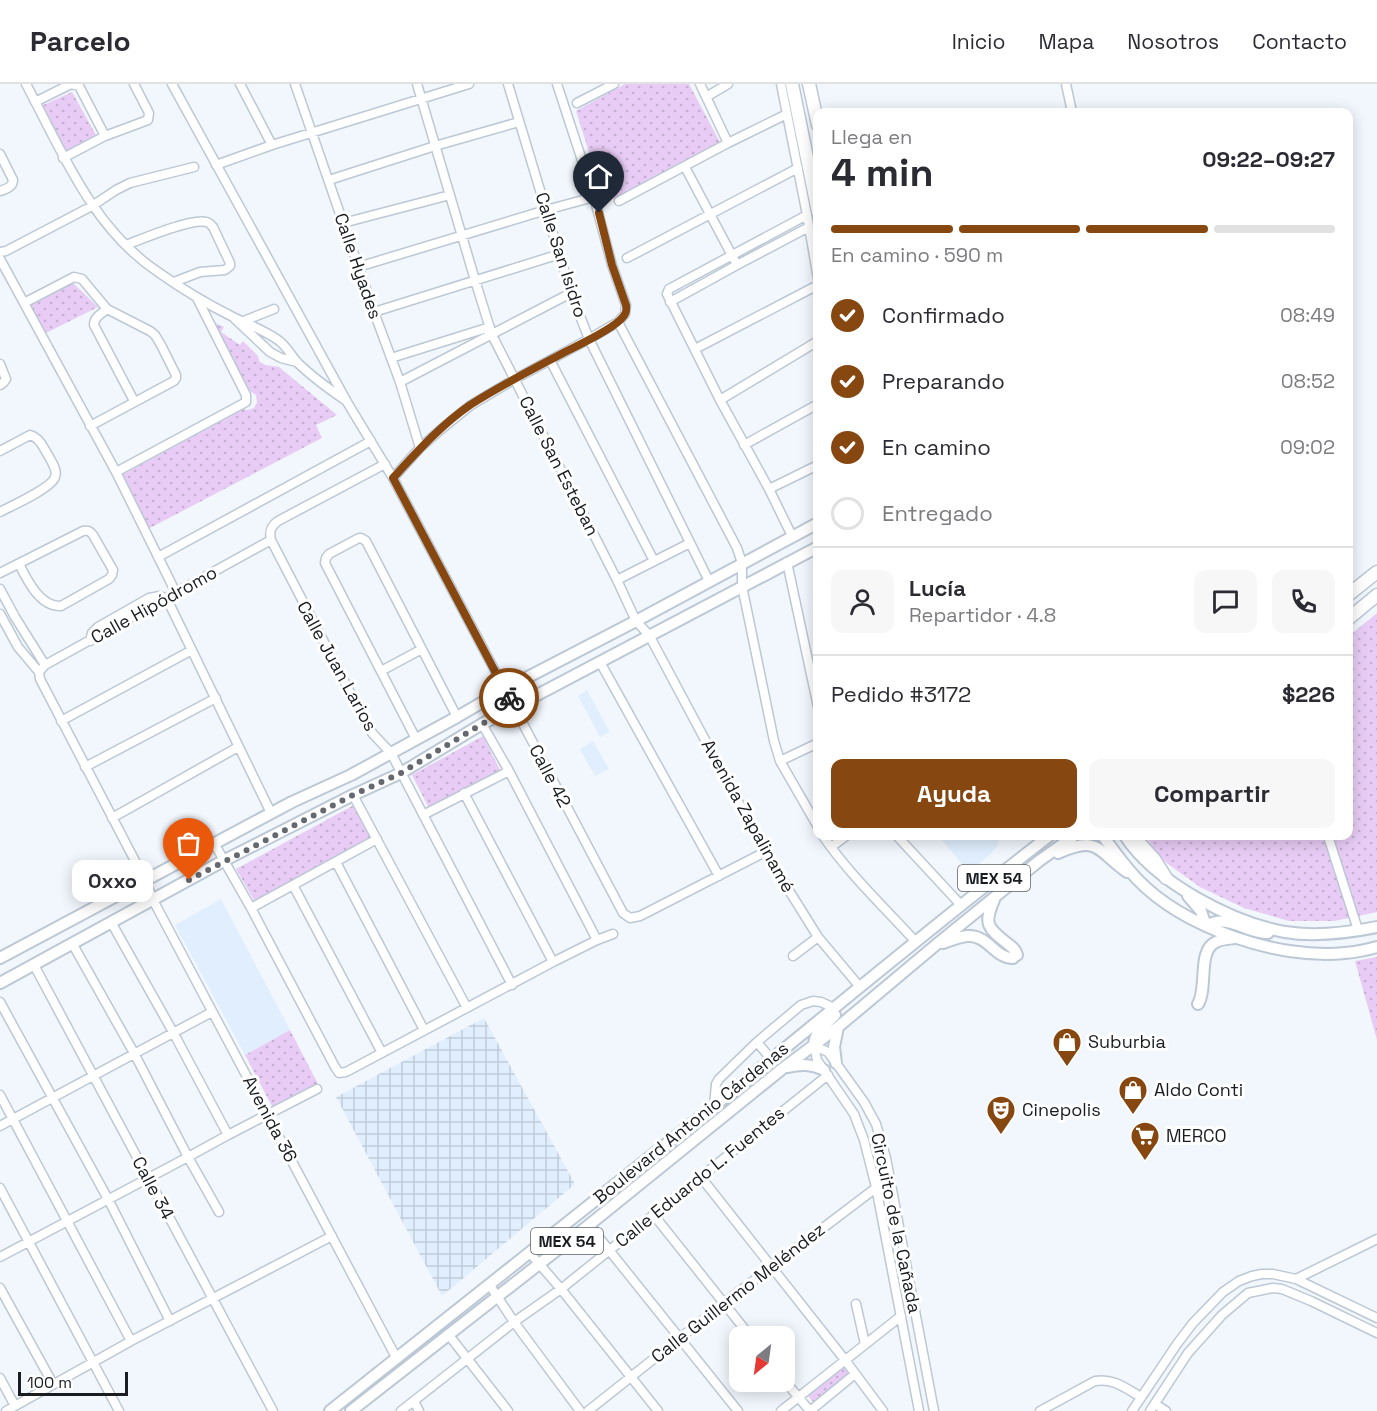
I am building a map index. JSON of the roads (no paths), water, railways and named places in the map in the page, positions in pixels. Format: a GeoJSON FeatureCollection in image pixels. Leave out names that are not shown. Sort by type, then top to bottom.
{"type":"FeatureCollection","features":[{"type":"Feature","properties":{"kind":"highway"},"geometry":{"type":"LineString","coordinates":[[792,84],[812,214]]}},
{"type":"Feature","properties":{"kind":"highway"},"geometry":{"type":"LineString","coordinates":[[809,84],[814,108]]}},
{"type":"Feature","properties":{"kind":"highway"},"geometry":{"type":"LineString","coordinates":[[1353,591],[1377,572]]}},
{"type":"Feature","properties":{"kind":"highway"},"geometry":{"type":"LineString","coordinates":[[1353,615],[1377,596]]}},
{"type":"Feature","properties":{"kind":"highway"},"geometry":{"type":"LineString","coordinates":[[1137,840],[1171,881]]}},
{"type":"Feature","properties":{"kind":"main road"},"geometry":{"type":"LineString","coordinates":[[0,958],[292,802],[351,775],[505,689],[813,526]]}},
{"type":"Feature","properties":{"kind":"main road"},"geometry":{"type":"LineString","coordinates":[[0,983],[225,860],[401,773],[482,724],[813,549]]}},
{"type":"Feature","properties":{"kind":"main road","name":"MEX 54"},"geometry":{"type":"LineString","coordinates":[[830,1011],[960,904],[1043,840]]}},
{"type":"Feature","properties":{"kind":"main road","name":"MEX 54"},"geometry":{"type":"LineString","coordinates":[[814,1046],[1039,861],[1068,840]]}},
{"type":"Feature","properties":{"kind":"main road"},"geometry":{"type":"LineString","coordinates":[[1106,840],[1138,879]]}},
{"type":"Feature","properties":{"kind":"main road"},"geometry":{"type":"LineString","coordinates":[[1128,840],[1144,858],[1197,906],[1206,926]]}},
{"type":"Feature","properties":{"kind":"main road"},"geometry":{"type":"LineString","coordinates":[[1039,861],[1071,847],[1090,844],[1099,848],[1115,863],[1176,909],[1206,926],[1236,938],[1294,951],[1343,954],[1377,947]]}},
{"type":"Feature","properties":{"kind":"main road"},"geometry":{"type":"LineString","coordinates":[[1171,881],[1224,912],[1284,932]]}},
{"type":"Feature","properties":{"kind":"main road"},"geometry":{"type":"LineString","coordinates":[[940,922],[969,918],[981,888]]}},
{"type":"Feature","properties":{"kind":"main road"},"geometry":{"type":"LineString","coordinates":[[937,944],[962,936],[973,936],[985,941],[1007,957],[1015,956],[1016,950],[994,933],[988,924],[987,916],[994,898]]}},
{"type":"Feature","properties":{"kind":"main road"},"geometry":{"type":"LineString","coordinates":[[1206,926],[1219,920],[1263,933],[1324,933],[1377,927]]}},
{"type":"Feature","properties":{"kind":"main road"},"geometry":{"type":"LineString","coordinates":[[1343,954],[1343,951],[1359,942],[1358,930]]}},
{"type":"Feature","properties":{"kind":"main road"},"geometry":{"type":"LineString","coordinates":[[1198,1004],[1208,949],[1215,942],[1236,938]]}},
{"type":"Feature","properties":{"kind":"main road"},"geometry":{"type":"LineString","coordinates":[[768,1061],[771,1065],[775,1064],[798,1046],[806,1044],[814,1046],[814,1039],[818,1032],[850,1002],[857,990]]}},
{"type":"Feature","properties":{"kind":"main road","name":"Boulevard Antonio Cárdenas"},"geometry":{"type":"LineString","coordinates":[[330,1411],[830,1011]]}},
{"type":"Feature","properties":{"kind":"main road"},"geometry":{"type":"LineString","coordinates":[[836,1063],[834,1043],[838,1027]]}},
{"type":"Feature","properties":{"kind":"main road","name":"Boulevard Antonio Cárdenas"},"geometry":{"type":"LineString","coordinates":[[351,1411],[814,1046]]}},
{"type":"Feature","properties":{"kind":"main road"},"geometry":{"type":"LineString","coordinates":[[782,1069],[804,1064],[826,1072]]}},
{"type":"Feature","properties":{"kind":"street"},"geometry":{"type":"LineString","coordinates":[[26,84],[63,158],[92,206],[126,245],[157,272],[197,297],[278,340],[297,362],[347,402]]}},
{"type":"Feature","properties":{"kind":"street"},"geometry":{"type":"LineString","coordinates":[[35,102],[71,84],[79,86],[105,136]]}},
{"type":"Feature","properties":{"kind":"street"},"geometry":{"type":"LineString","coordinates":[[63,158],[105,136],[148,120],[149,113],[134,84]]}},
{"type":"Feature","properties":{"kind":"street","name":"Calle 42"},"geometry":{"type":"LineString","coordinates":[[172,84],[347,402],[393,478],[620,908],[630,918],[640,916],[718,876]]}},
{"type":"Feature","properties":{"kind":"street"},"geometry":{"type":"LineString","coordinates":[[240,84],[272,145]]}},
{"type":"Feature","properties":{"kind":"street","name":"Calle San Esteban"},"geometry":{"type":"LineString","coordinates":[[417,84],[491,331],[636,621],[649,635]]}},
{"type":"Feature","properties":{"kind":"street"},"geometry":{"type":"LineString","coordinates":[[216,165],[272,145],[469,84]]}},
{"type":"Feature","properties":{"kind":"street","name":"Calle San Isidro"},"geometry":{"type":"LineString","coordinates":[[507,84],[572,293],[589,339],[709,581]]}},
{"type":"Feature","properties":{"kind":"street"},"geometry":{"type":"LineString","coordinates":[[393,478],[420,448],[454,417],[515,379],[618,322],[627,310],[594,197],[557,84]]}},
{"type":"Feature","properties":{"kind":"street"},"geometry":{"type":"LineString","coordinates":[[577,103],[614,84]]}},
{"type":"Feature","properties":{"kind":"street"},"geometry":{"type":"LineString","coordinates":[[700,84],[728,143]]}},
{"type":"Feature","properties":{"kind":"street"},"geometry":{"type":"LineString","coordinates":[[706,97],[728,84]]}},
{"type":"Feature","properties":{"kind":"street"},"geometry":{"type":"LineString","coordinates":[[781,84],[798,168],[812,214],[809,227],[813,250]]}},
{"type":"Feature","properties":{"kind":"street"},"geometry":{"type":"LineString","coordinates":[[1066,84],[1071,108]]}},
{"type":"Feature","properties":{"kind":"street","name":"Calle Hyades"},"geometry":{"type":"LineString","coordinates":[[298,85],[328,180],[400,382],[420,448]]}},
{"type":"Feature","properties":{"kind":"street"},"geometry":{"type":"LineString","coordinates":[[619,201],[787,114]]}},
{"type":"Feature","properties":{"kind":"street"},"geometry":{"type":"LineString","coordinates":[[328,180],[519,122]]}},
{"type":"Feature","properties":{"kind":"street"},"geometry":{"type":"LineString","coordinates":[[0,154],[13,183],[0,191]]}},
{"type":"Feature","properties":{"kind":"street"},"geometry":{"type":"LineString","coordinates":[[176,593],[116,472],[24,303],[2,255],[130,183],[194,167]]}},
{"type":"Feature","properties":{"kind":"street"},"geometry":{"type":"LineString","coordinates":[[685,167],[737,265]]}},
{"type":"Feature","properties":{"kind":"street"},"geometry":{"type":"LineString","coordinates":[[627,258],[798,168]]}},
{"type":"Feature","properties":{"kind":"street"},"geometry":{"type":"LineString","coordinates":[[343,223],[450,195]]}},
{"type":"Feature","properties":{"kind":"street"},"geometry":{"type":"LineString","coordinates":[[358,267],[594,197]]}},
{"type":"Feature","properties":{"kind":"street"},"geometry":{"type":"LineString","coordinates":[[792,536],[667,294],[669,289],[731,254],[812,214]]}},
{"type":"Feature","properties":{"kind":"street"},"geometry":{"type":"LineString","coordinates":[[126,245],[185,224],[203,221],[210,224],[230,266],[225,270],[200,272],[174,282]]}},
{"type":"Feature","properties":{"kind":"street"},"geometry":{"type":"LineString","coordinates":[[670,302],[809,227]]}},
{"type":"Feature","properties":{"kind":"street"},"geometry":{"type":"LineString","coordinates":[[374,312],[560,254]]}},
{"type":"Feature","properties":{"kind":"street"},"geometry":{"type":"LineString","coordinates":[[24,303],[78,277],[107,309],[150,331],[161,345],[176,375],[174,381],[90,426]]}},
{"type":"Feature","properties":{"kind":"street"},"geometry":{"type":"LineString","coordinates":[[695,349],[813,288]]}},
{"type":"Feature","properties":{"kind":"street"},"geometry":{"type":"LineString","coordinates":[[400,382],[491,331],[572,293]]}},
{"type":"Feature","properties":{"kind":"street"},"geometry":{"type":"LineString","coordinates":[[116,472],[246,402],[246,396],[197,297]]}},
{"type":"Feature","properties":{"kind":"street"},"geometry":{"type":"LineString","coordinates":[[107,309],[96,317],[94,325],[134,401]]}},
{"type":"Feature","properties":{"kind":"street"},"geometry":{"type":"LineString","coordinates":[[238,320],[274,309]]}},
{"type":"Feature","properties":{"kind":"street"},"geometry":{"type":"LineString","coordinates":[[238,320],[270,352],[297,362]]}},
{"type":"Feature","properties":{"kind":"street"},"geometry":{"type":"LineString","coordinates":[[618,322],[737,548],[742,563],[742,586],[774,741],[780,762],[813,818]]}},
{"type":"Feature","properties":{"kind":"street"},"geometry":{"type":"LineString","coordinates":[[391,358],[491,331]]}},
{"type":"Feature","properties":{"kind":"street"},"geometry":{"type":"LineString","coordinates":[[720,400],[813,344]]}},
{"type":"Feature","properties":{"kind":"street"},"geometry":{"type":"LineString","coordinates":[[550,360],[654,561]]}},
{"type":"Feature","properties":{"kind":"street"},"geometry":{"type":"LineString","coordinates":[[0,364],[6,379],[0,385]]}},
{"type":"Feature","properties":{"kind":"street"},"geometry":{"type":"LineString","coordinates":[[744,445],[813,407]]}},
{"type":"Feature","properties":{"kind":"street"},"geometry":{"type":"LineString","coordinates":[[0,452],[30,435],[34,436],[41,443],[56,471],[56,477],[46,488],[0,512]]}},
{"type":"Feature","properties":{"kind":"street"},"geometry":{"type":"LineString","coordinates":[[158,557],[371,441]]}},
{"type":"Feature","properties":{"kind":"street","name":"Calle Hipódromo"},"geometry":{"type":"LineString","coordinates":[[42,669],[167,599],[270,537],[271,528],[278,521],[385,464]]}},
{"type":"Feature","properties":{"kind":"street"},"geometry":{"type":"LineString","coordinates":[[769,489],[813,467]]}},
{"type":"Feature","properties":{"kind":"street"},"geometry":{"type":"LineString","coordinates":[[0,573],[87,530],[93,535],[113,570],[109,579],[57,607],[49,604],[32,588],[19,564]]}},
{"type":"Feature","properties":{"kind":"street","name":"Calle Juan Larios"},"geometry":{"type":"LineString","coordinates":[[270,537],[366,723],[391,753],[512,985]]}},
{"type":"Feature","properties":{"kind":"street"},"geometry":{"type":"LineString","coordinates":[[417,739],[324,561],[329,554],[359,538],[368,543],[457,717]]}},
{"type":"Feature","properties":{"kind":"street"},"geometry":{"type":"LineString","coordinates":[[617,579],[690,543]]}},
{"type":"Feature","properties":{"kind":"street"},"geometry":{"type":"LineString","coordinates":[[787,562],[813,684]]}},
{"type":"Feature","properties":{"kind":"street"},"geometry":{"type":"LineString","coordinates":[[0,589],[42,669]]}},
{"type":"Feature","properties":{"kind":"street"},"geometry":{"type":"LineString","coordinates":[[167,599],[271,813]]}},
{"type":"Feature","properties":{"kind":"street"},"geometry":{"type":"LineString","coordinates":[[0,614],[18,647],[42,669]]}},
{"type":"Feature","properties":{"kind":"street","name":"Avenida Zapalinamé"},"geometry":{"type":"LineString","coordinates":[[649,635],[765,852],[818,937],[857,990]]}},
{"type":"Feature","properties":{"kind":"street"},"geometry":{"type":"LineString","coordinates":[[61,721],[192,650]]}},
{"type":"Feature","properties":{"kind":"street"},"geometry":{"type":"LineString","coordinates":[[381,671],[422,650]]}},
{"type":"Feature","properties":{"kind":"street"},"geometry":{"type":"LineString","coordinates":[[600,662],[718,876],[765,852]]}},
{"type":"Feature","properties":{"kind":"street","name":"Avenida 36"},"geometry":{"type":"LineString","coordinates":[[42,669],[40,679],[153,900],[397,1359]]}},
{"type":"Feature","properties":{"kind":"street"},"geometry":{"type":"LineString","coordinates":[[85,767],[216,698]]}},
{"type":"Feature","properties":{"kind":"street"},"geometry":{"type":"LineString","coordinates":[[482,724],[597,940]]}},
{"type":"Feature","properties":{"kind":"street"},"geometry":{"type":"LineString","coordinates":[[780,762],[813,746]]}},
{"type":"Feature","properties":{"kind":"street"},"geometry":{"type":"LineString","coordinates":[[112,818],[238,747]]}},
{"type":"Feature","properties":{"kind":"street"},"geometry":{"type":"LineString","coordinates":[[423,815],[509,771]]}},
{"type":"Feature","properties":{"kind":"street"},"geometry":{"type":"LineString","coordinates":[[464,793],[553,962]]}},
{"type":"Feature","properties":{"kind":"street"},"geometry":{"type":"LineString","coordinates":[[353,795],[467,1008]]}},
{"type":"Feature","properties":{"kind":"street"},"geometry":{"type":"LineString","coordinates":[[251,908],[377,838]]}},
{"type":"Feature","properties":{"kind":"street"},"geometry":{"type":"LineString","coordinates":[[826,840],[916,942]]}},
{"type":"Feature","properties":{"kind":"street"},"geometry":{"type":"LineString","coordinates":[[831,847],[841,840]]}},
{"type":"Feature","properties":{"kind":"street"},"geometry":{"type":"LineString","coordinates":[[901,840],[960,904]]}},
{"type":"Feature","properties":{"kind":"street"},"geometry":{"type":"LineString","coordinates":[[1329,840],[1358,930]]}},
{"type":"Feature","properties":{"kind":"street"},"geometry":{"type":"LineString","coordinates":[[214,843],[339,1073],[346,1072],[553,962],[613,934]]}},
{"type":"Feature","properties":{"kind":"street"},"geometry":{"type":"LineString","coordinates":[[336,862],[424,1030]]}},
{"type":"Feature","properties":{"kind":"street"},"geometry":{"type":"LineString","coordinates":[[293,885],[382,1053]]}},
{"type":"Feature","properties":{"kind":"street"},"geometry":{"type":"LineString","coordinates":[[111,922],[228,1135]]}},
{"type":"Feature","properties":{"kind":"street"},"geometry":{"type":"LineString","coordinates":[[792,956],[818,937]]}},
{"type":"Feature","properties":{"kind":"street"},"geometry":{"type":"LineString","coordinates":[[72,943],[219,1212]]}},
{"type":"Feature","properties":{"kind":"street","name":"Calle 34"},"geometry":{"type":"LineString","coordinates":[[34,965],[273,1411]]}},
{"type":"Feature","properties":{"kind":"street"},"geometry":{"type":"LineString","coordinates":[[0,1002],[108,1199],[170,1321]]}},
{"type":"Feature","properties":{"kind":"street"},"geometry":{"type":"LineString","coordinates":[[714,1106],[714,1090],[718,1079],[801,1005],[808,1002],[821,1002],[830,1011]]}},
{"type":"Feature","properties":{"kind":"street"},"geometry":{"type":"LineString","coordinates":[[0,1126],[212,1012]]}},
{"type":"Feature","properties":{"kind":"street"},"geometry":{"type":"LineString","coordinates":[[757,1042],[768,1061]]}},
{"type":"Feature","properties":{"kind":"street","name":"Circuito de la Cañada"},"geometry":{"type":"LineString","coordinates":[[814,1046],[828,1052],[836,1063],[870,1112],[881,1139],[934,1411]]}},
{"type":"Feature","properties":{"kind":"street","name":"Circuito de la Cañada"},"geometry":{"type":"LineString","coordinates":[[814,1046],[817,1060],[843,1096],[864,1140],[876,1187],[919,1411]]}},
{"type":"Feature","properties":{"kind":"street","name":"Calle Eduardo L. Fuentes"},"geometry":{"type":"LineString","coordinates":[[401,1411],[514,1322],[561,1289],[826,1072]]}},
{"type":"Feature","properties":{"kind":"street"},"geometry":{"type":"LineString","coordinates":[[0,1257],[317,1089]]}},
{"type":"Feature","properties":{"kind":"street"},"geometry":{"type":"LineString","coordinates":[[0,1095],[131,1341]]}},
{"type":"Feature","properties":{"kind":"street"},"geometry":{"type":"LineString","coordinates":[[700,1176],[883,1411]]}},
{"type":"Feature","properties":{"kind":"street","name":"Calle Guillermo Meléndez"},"geometry":{"type":"LineString","coordinates":[[588,1411],[724,1303],[889,1178]]}},
{"type":"Feature","properties":{"kind":"street"},"geometry":{"type":"LineString","coordinates":[[0,1188],[3,1198],[29,1241],[119,1411]]}},
{"type":"Feature","properties":{"kind":"street"},"geometry":{"type":"LineString","coordinates":[[653,1214],[742,1326]]}},
{"type":"Feature","properties":{"kind":"street"},"geometry":{"type":"LineString","coordinates":[[589,1225],[738,1411]]}},
{"type":"Feature","properties":{"kind":"street"},"geometry":{"type":"LineString","coordinates":[[6,1411],[131,1341],[332,1236]]}},
{"type":"Feature","properties":{"kind":"street"},"geometry":{"type":"LineString","coordinates":[[1296,1279],[1377,1239]]}},
{"type":"Feature","properties":{"kind":"street"},"geometry":{"type":"LineString","coordinates":[[529,1252],[658,1411]]}},
{"type":"Feature","properties":{"kind":"street"},"geometry":{"type":"LineString","coordinates":[[1132,1411],[1176,1344],[1193,1323],[1223,1292],[1239,1281],[1262,1274],[1296,1279],[1377,1318]]}},
{"type":"Feature","properties":{"kind":"street"},"geometry":{"type":"LineString","coordinates":[[1239,1281],[1248,1293]]}},
{"type":"Feature","properties":{"kind":"street"},"geometry":{"type":"LineString","coordinates":[[489,1284],[496,1297],[580,1411]]}},
{"type":"Feature","properties":{"kind":"street"},"geometry":{"type":"LineString","coordinates":[[0,1288],[53,1384]]}},
{"type":"Feature","properties":{"kind":"street"},"geometry":{"type":"LineString","coordinates":[[1166,1411],[1152,1408],[1188,1353],[1222,1314],[1248,1293],[1273,1288],[1282,1289],[1311,1300],[1377,1333]]}},
{"type":"Feature","properties":{"kind":"street"},"geometry":{"type":"LineString","coordinates":[[856,1304],[865,1344]]}},
{"type":"Feature","properties":{"kind":"street"},"geometry":{"type":"LineString","coordinates":[[781,1411],[901,1316]]}},
{"type":"Feature","properties":{"kind":"street"},"geometry":{"type":"LineString","coordinates":[[448,1334],[508,1411]]}},
{"type":"Feature","properties":{"kind":"street"},"geometry":{"type":"LineString","coordinates":[[794,1392],[810,1411],[855,1374]]}},
{"type":"Feature","properties":{"kind":"street"},"geometry":{"type":"LineString","coordinates":[[0,1378],[15,1406]]}},
{"type":"Feature","properties":{"kind":"street"},"geometry":{"type":"LineString","coordinates":[[1040,1411],[1095,1382],[1104,1380],[1119,1384],[1141,1397]]}},
{"type":"Feature","properties":{"kind":"street"},"geometry":{"type":"LineString","coordinates":[[414,1401],[419,1411]]}},
{"type":"Feature","properties":{"kind":"place","name":"Oxxo"},"geometry":{"type":"Point","coordinates":[189,880]}},
{"type":"Feature","properties":{"kind":"place","name":"Suburbia"},"geometry":{"type":"Point","coordinates":[1067,1068]}},
{"type":"Feature","properties":{"kind":"place","name":"Aldo Conti"},"geometry":{"type":"Point","coordinates":[1133,1116]}},
{"type":"Feature","properties":{"kind":"place","name":"Cinepolis"},"geometry":{"type":"Point","coordinates":[1001,1136]}},
{"type":"Feature","properties":{"kind":"place","name":"MERCO"},"geometry":{"type":"Point","coordinates":[1145,1162]}}]}
